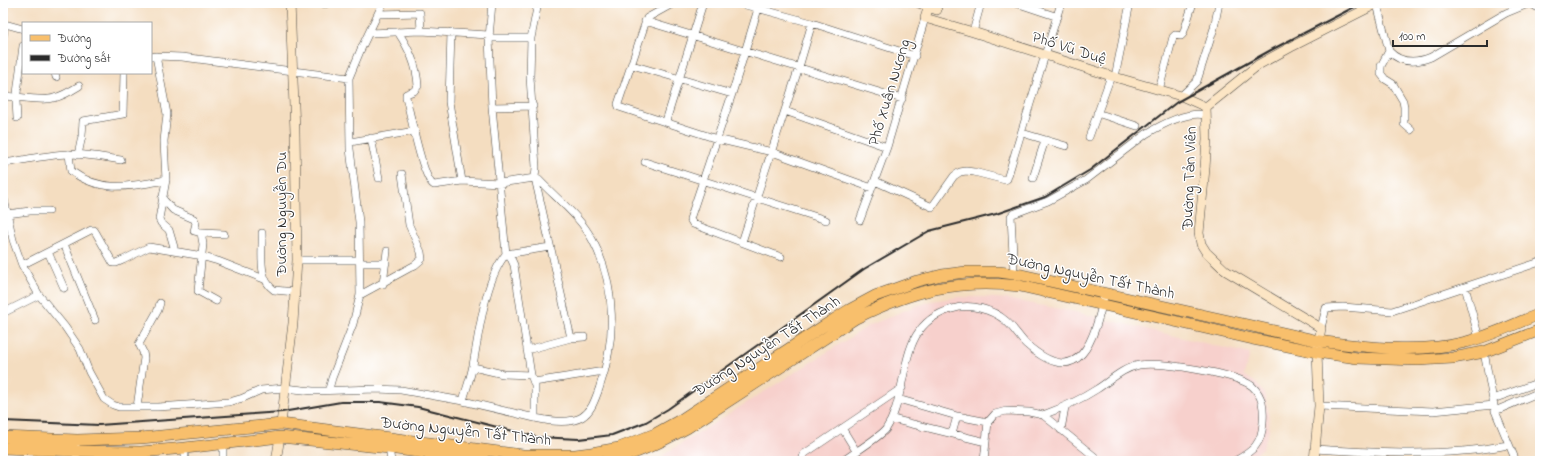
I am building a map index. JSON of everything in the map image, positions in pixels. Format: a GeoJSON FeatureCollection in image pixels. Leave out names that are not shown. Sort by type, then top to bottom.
{"type":"FeatureCollection","features":[{"type":"Feature","properties":{"kind":"main road","name":"Đường Nguyễn Tất Thành"},"geometry":{"type":"LineString","coordinates":[[606,461],[624,457],[659,443],[687,428],[844,325],[876,302],[917,281],[942,275],[966,272],[999,272],[1014,274],[1319,341],[1358,346],[1418,348],[1452,345],[1479,338],[1540,314]]}},
{"type":"Feature","properties":{"kind":"main road","name":"Đường Nguyễn Tất Thành"},"geometry":{"type":"LineString","coordinates":[[3,448],[77,456],[141,456],[185,448],[280,436],[390,443],[529,455],[576,455],[619,448],[655,434],[682,419],[849,310],[942,286],[968,284],[997,284],[1032,289],[1317,352],[1357,358],[1418,360],[1453,358],[1484,352],[1540,330]]}},
{"type":"Feature","properties":{"kind":"main road","name":"Đường Nguyễn Tất Thành"},"geometry":{"type":"LineString","coordinates":[[3,437],[77,440],[141,438],[281,424],[390,443],[431,457],[485,461]]}},
{"type":"Feature","properties":{"kind":"main road"},"geometry":{"type":"LineString","coordinates":[[184,434],[185,448]]}},
{"type":"Feature","properties":{"kind":"street","name":"Đường Nguyễn Du"},"geometry":{"type":"LineString","coordinates":[[281,424],[284,388],[293,323],[297,260],[295,132],[290,3]]}},
{"type":"Feature","properties":{"kind":"street"},"geometry":{"type":"LineString","coordinates":[[329,389],[353,324],[360,296],[359,222],[350,142],[349,78],[383,3]]}},
{"type":"Feature","properties":{"kind":"street"},"geometry":{"type":"LineString","coordinates":[[492,3],[489,36],[492,107],[508,254],[514,265],[533,378],[535,418]]}},
{"type":"Feature","properties":{"kind":"street"},"geometry":{"type":"LineString","coordinates":[[538,3],[531,38],[530,77],[536,167],[535,178],[571,338]]}},
{"type":"Feature","properties":{"kind":"street"},"geometry":{"type":"LineString","coordinates":[[674,3],[651,15],[645,21],[632,65],[618,104],[619,107],[717,139],[772,152],[873,185],[932,207],[954,176],[960,172],[974,172],[1005,180],[1007,179],[1058,17],[1061,3]]}},
{"type":"Feature","properties":{"kind":"street"},"geometry":{"type":"LineString","coordinates":[[666,122],[694,36],[703,3]]}},
{"type":"Feature","properties":{"kind":"street"},"geometry":{"type":"LineString","coordinates":[[738,3],[812,23],[914,56]]}},
{"type":"Feature","properties":{"kind":"street"},"geometry":{"type":"LineString","coordinates":[[920,3],[934,5]]}},
{"type":"Feature","properties":{"kind":"street"},"geometry":{"type":"LineString","coordinates":[[973,32],[981,3]]}},
{"type":"Feature","properties":{"kind":"street"},"geometry":{"type":"LineString","coordinates":[[1016,3],[1058,17]]}},
{"type":"Feature","properties":{"kind":"street"},"geometry":{"type":"LineString","coordinates":[[1089,137],[1097,113],[1113,77],[1130,3]]}},
{"type":"Feature","properties":{"kind":"street"},"geometry":{"type":"LineString","coordinates":[[1159,90],[1173,37],[1174,35],[1181,36],[1183,34],[1193,3]]}},
{"type":"Feature","properties":{"kind":"street"},"geometry":{"type":"LineString","coordinates":[[1181,96],[1197,81],[1214,28],[1219,3]]}},
{"type":"Feature","properties":{"kind":"street"},"geometry":{"type":"LineString","coordinates":[[1378,3],[1389,52],[1400,60],[1411,62],[1422,60],[1453,45],[1506,12],[1530,3],[1540,9]]}},
{"type":"Feature","properties":{"kind":"street","name":"Đường Tản Viên"},"geometry":{"type":"LineString","coordinates":[[1321,328],[1226,271],[1206,252],[1201,244],[1199,233],[1206,161],[1205,111],[1258,65],[1378,3]]}},
{"type":"Feature","properties":{"kind":"street","name":"Phố Xuân Nương"},"geometry":{"type":"LineString","coordinates":[[860,220],[887,147],[914,56],[934,5]]}},
{"type":"Feature","properties":{"kind":"street"},"geometry":{"type":"LineString","coordinates":[[758,9],[732,94],[690,219],[691,223],[781,256]]}},
{"type":"Feature","properties":{"kind":"street"},"geometry":{"type":"LineString","coordinates":[[378,14],[420,13],[421,30]]}},
{"type":"Feature","properties":{"kind":"street","name":"Phố Vũ Duệ"},"geometry":{"type":"LineString","coordinates":[[929,19],[1113,77],[1181,96],[1205,111]]}},
{"type":"Feature","properties":{"kind":"street"},"geometry":{"type":"LineString","coordinates":[[645,21],[902,99]]}},
{"type":"Feature","properties":{"kind":"street"},"geometry":{"type":"LineString","coordinates":[[3,36],[4,23],[22,29]]}},
{"type":"Feature","properties":{"kind":"street"},"geometry":{"type":"LineString","coordinates":[[742,242],[812,23]]}},
{"type":"Feature","properties":{"kind":"street"},"geometry":{"type":"LineString","coordinates":[[369,33],[421,30],[531,38]]}},
{"type":"Feature","properties":{"kind":"street"},"geometry":{"type":"LineString","coordinates":[[398,32],[413,58],[417,76],[416,88],[406,94],[420,157],[430,184],[434,185],[462,182],[500,183],[535,178]]}},
{"type":"Feature","properties":{"kind":"street"},"geometry":{"type":"LineString","coordinates":[[451,32],[449,102],[462,182]]}},
{"type":"Feature","properties":{"kind":"street"},"geometry":{"type":"LineString","coordinates":[[1389,52],[1381,66],[1381,74],[1396,88],[1404,107],[1404,124],[1411,130]]}},
{"type":"Feature","properties":{"kind":"street"},"geometry":{"type":"LineString","coordinates":[[17,118],[17,96],[22,54]]}},
{"type":"Feature","properties":{"kind":"street"},"geometry":{"type":"LineString","coordinates":[[174,247],[169,230],[161,223],[159,219],[166,180],[164,141],[167,114],[153,56],[182,57],[349,78]]}},
{"type":"Feature","properties":{"kind":"street"},"geometry":{"type":"LineString","coordinates":[[632,65],[732,94]]}},
{"type":"Feature","properties":{"kind":"street"},"geometry":{"type":"LineString","coordinates":[[78,155],[83,121],[123,114],[124,74]]}},
{"type":"Feature","properties":{"kind":"street"},"geometry":{"type":"LineString","coordinates":[[3,96],[52,99],[79,86]]}},
{"type":"Feature","properties":{"kind":"street"},"geometry":{"type":"LineString","coordinates":[[492,107],[532,106]]}},
{"type":"Feature","properties":{"kind":"street"},"geometry":{"type":"LineString","coordinates":[[785,111],[887,147]]}},
{"type":"Feature","properties":{"kind":"street"},"geometry":{"type":"LineString","coordinates":[[1014,274],[1011,216],[1013,214],[1048,201],[1086,180],[1156,127],[1205,111]]}},
{"type":"Feature","properties":{"kind":"street"},"geometry":{"type":"LineString","coordinates":[[1097,113],[1137,126]]}},
{"type":"Feature","properties":{"kind":"street"},"geometry":{"type":"LineString","coordinates":[[350,142],[415,131]]}},
{"type":"Feature","properties":{"kind":"street"},"geometry":{"type":"LineString","coordinates":[[1022,133],[1066,146]]}},
{"type":"Feature","properties":{"kind":"street"},"geometry":{"type":"LineString","coordinates":[[372,138],[379,178]]}},
{"type":"Feature","properties":{"kind":"street"},"geometry":{"type":"LineString","coordinates":[[1033,178],[1045,140]]}},
{"type":"Feature","properties":{"kind":"street"},"geometry":{"type":"LineString","coordinates":[[69,154],[71,171],[94,183],[114,188],[166,180]]}},
{"type":"Feature","properties":{"kind":"street"},"geometry":{"type":"LineString","coordinates":[[3,163],[38,157],[69,154],[121,160]]}},
{"type":"Feature","properties":{"kind":"street"},"geometry":{"type":"LineString","coordinates":[[645,162],[826,220]]}},
{"type":"Feature","properties":{"kind":"street"},"geometry":{"type":"LineString","coordinates":[[360,296],[415,265],[422,256],[409,225],[402,174]]}},
{"type":"Feature","properties":{"kind":"street"},"geometry":{"type":"LineString","coordinates":[[3,194],[13,240],[22,265],[38,294],[65,326],[80,349],[88,372],[108,403],[120,407],[158,407],[229,402],[261,390],[284,388],[313,391],[329,389],[401,390],[463,401],[552,422],[576,419],[583,416],[593,406],[604,372],[610,344],[612,323],[607,278],[591,237],[577,218],[535,178]]}},
{"type":"Feature","properties":{"kind":"street"},"geometry":{"type":"LineString","coordinates":[[162,198],[173,210],[194,218],[196,223],[194,230],[195,232],[201,234],[224,234]]}},
{"type":"Feature","properties":{"kind":"street"},"geometry":{"type":"LineString","coordinates":[[7,214],[30,211],[49,212]]}},
{"type":"Feature","properties":{"kind":"street"},"geometry":{"type":"LineString","coordinates":[[22,265],[91,230],[94,230],[113,263],[123,260],[149,247],[202,256],[264,279],[274,290],[295,292]]}},
{"type":"Feature","properties":{"kind":"street"},"geometry":{"type":"LineString","coordinates":[[262,233],[264,279]]}},
{"type":"Feature","properties":{"kind":"street"},"geometry":{"type":"LineString","coordinates":[[201,234],[203,244],[198,291],[216,301]]}},
{"type":"Feature","properties":{"kind":"street"},"geometry":{"type":"LineString","coordinates":[[64,244],[95,320]]}},
{"type":"Feature","properties":{"kind":"street"},"geometry":{"type":"LineString","coordinates":[[463,401],[473,367],[480,324],[491,284],[500,262],[508,254],[550,247]]}},
{"type":"Feature","properties":{"kind":"street"},"geometry":{"type":"LineString","coordinates":[[383,284],[387,251]]}},
{"type":"Feature","properties":{"kind":"street"},"geometry":{"type":"LineString","coordinates":[[48,252],[64,288]]}},
{"type":"Feature","properties":{"kind":"street"},"geometry":{"type":"LineString","coordinates":[[297,260],[386,263]]}},
{"type":"Feature","properties":{"kind":"street"},"geometry":{"type":"LineString","coordinates":[[1314,461],[1319,406],[1317,352],[1326,308],[1343,307],[1389,311],[1540,262]]}},
{"type":"Feature","properties":{"kind":"street"},"geometry":{"type":"LineString","coordinates":[[1465,287],[1479,338]]}},
{"type":"Feature","properties":{"kind":"street"},"geometry":{"type":"LineString","coordinates":[[843,461],[886,429],[892,419],[902,388],[905,362],[914,339],[925,324],[936,314],[953,308],[970,306],[989,311],[1007,322],[1027,344],[1037,352],[1053,361],[1073,362],[1082,355],[1088,347],[1105,293]]}},
{"type":"Feature","properties":{"kind":"street"},"geometry":{"type":"LineString","coordinates":[[3,313],[38,294]]}},
{"type":"Feature","properties":{"kind":"street"},"geometry":{"type":"LineString","coordinates":[[136,407],[144,358],[139,344],[158,310],[160,303]]}},
{"type":"Feature","properties":{"kind":"street"},"geometry":{"type":"LineString","coordinates":[[528,350],[571,338],[584,337]]}},
{"type":"Feature","properties":{"kind":"street"},"geometry":{"type":"LineString","coordinates":[[1484,352],[1494,405],[1508,444],[1516,461]]}},
{"type":"Feature","properties":{"kind":"street"},"geometry":{"type":"LineString","coordinates":[[1043,415],[1065,407],[1097,389],[1128,368],[1141,365],[1169,366],[1232,377],[1252,386],[1261,398],[1264,408],[1263,432],[1258,444],[1248,454],[1235,461]]}},
{"type":"Feature","properties":{"kind":"street"},"geometry":{"type":"LineString","coordinates":[[473,367],[503,374],[533,378],[604,372]]}},
{"type":"Feature","properties":{"kind":"street"},"geometry":{"type":"LineString","coordinates":[[1494,405],[1540,382]]}},
{"type":"Feature","properties":{"kind":"street"},"geometry":{"type":"LineString","coordinates":[[802,461],[804,454],[902,388]]}},
{"type":"Feature","properties":{"kind":"street"},"geometry":{"type":"LineString","coordinates":[[1319,406],[1433,410],[1494,405],[1540,392]]}},
{"type":"Feature","properties":{"kind":"street"},"geometry":{"type":"LineString","coordinates":[[898,399],[957,416],[988,422]]}},
{"type":"Feature","properties":{"kind":"street"},"geometry":{"type":"LineString","coordinates":[[1061,430],[1065,407]]}},
{"type":"Feature","properties":{"kind":"street"},"geometry":{"type":"LineString","coordinates":[[984,461],[988,422],[995,414],[1006,411],[1029,412],[1043,415],[1100,461]]}},
{"type":"Feature","properties":{"kind":"street"},"geometry":{"type":"LineString","coordinates":[[952,434],[957,416]]}},
{"type":"Feature","properties":{"kind":"street"},"geometry":{"type":"LineString","coordinates":[[892,419],[986,442]]}},
{"type":"Feature","properties":{"kind":"street"},"geometry":{"type":"LineString","coordinates":[[842,428],[856,451]]}},
{"type":"Feature","properties":{"kind":"street"},"geometry":{"type":"LineString","coordinates":[[276,461],[280,436]]}},
{"type":"Feature","properties":{"kind":"street"},"geometry":{"type":"LineString","coordinates":[[77,440],[77,456]]}},
{"type":"Feature","properties":{"kind":"street"},"geometry":{"type":"LineString","coordinates":[[223,443],[223,461]]}},
{"type":"Feature","properties":{"kind":"street"},"geometry":{"type":"LineString","coordinates":[[390,443],[391,461]]}},
{"type":"Feature","properties":{"kind":"street"},"geometry":{"type":"LineString","coordinates":[[1315,449],[1364,452],[1438,452],[1480,450],[1508,444]]}},
{"type":"Feature","properties":{"kind":"street"},"geometry":{"type":"LineString","coordinates":[[185,448],[185,461]]}},
{"type":"Feature","properties":{"kind":"street"},"geometry":{"type":"LineString","coordinates":[[1364,452],[1368,461]]}},
{"type":"Feature","properties":{"kind":"shaded area"},"geometry":{"type":"Polygon","coordinates":[[[958,297],[1007,299],[1071,311],[1250,354],[1244,375],[1256,383],[1264,393],[1268,408],[1269,431],[1262,449],[1247,461],[683,461],[662,456],[870,325],[908,309],[932,301],[958,297]]]}},
{"type":"Feature","properties":{"kind":"railway"},"geometry":{"type":"LineString","coordinates":[[3,421],[99,425],[282,412],[341,402],[380,402],[418,407],[537,437],[579,439],[612,435],[646,422],[668,409],[864,269],[929,231],[996,214],[1045,197],[1090,170],[1177,102],[1271,50],[1362,3]]}}]}
